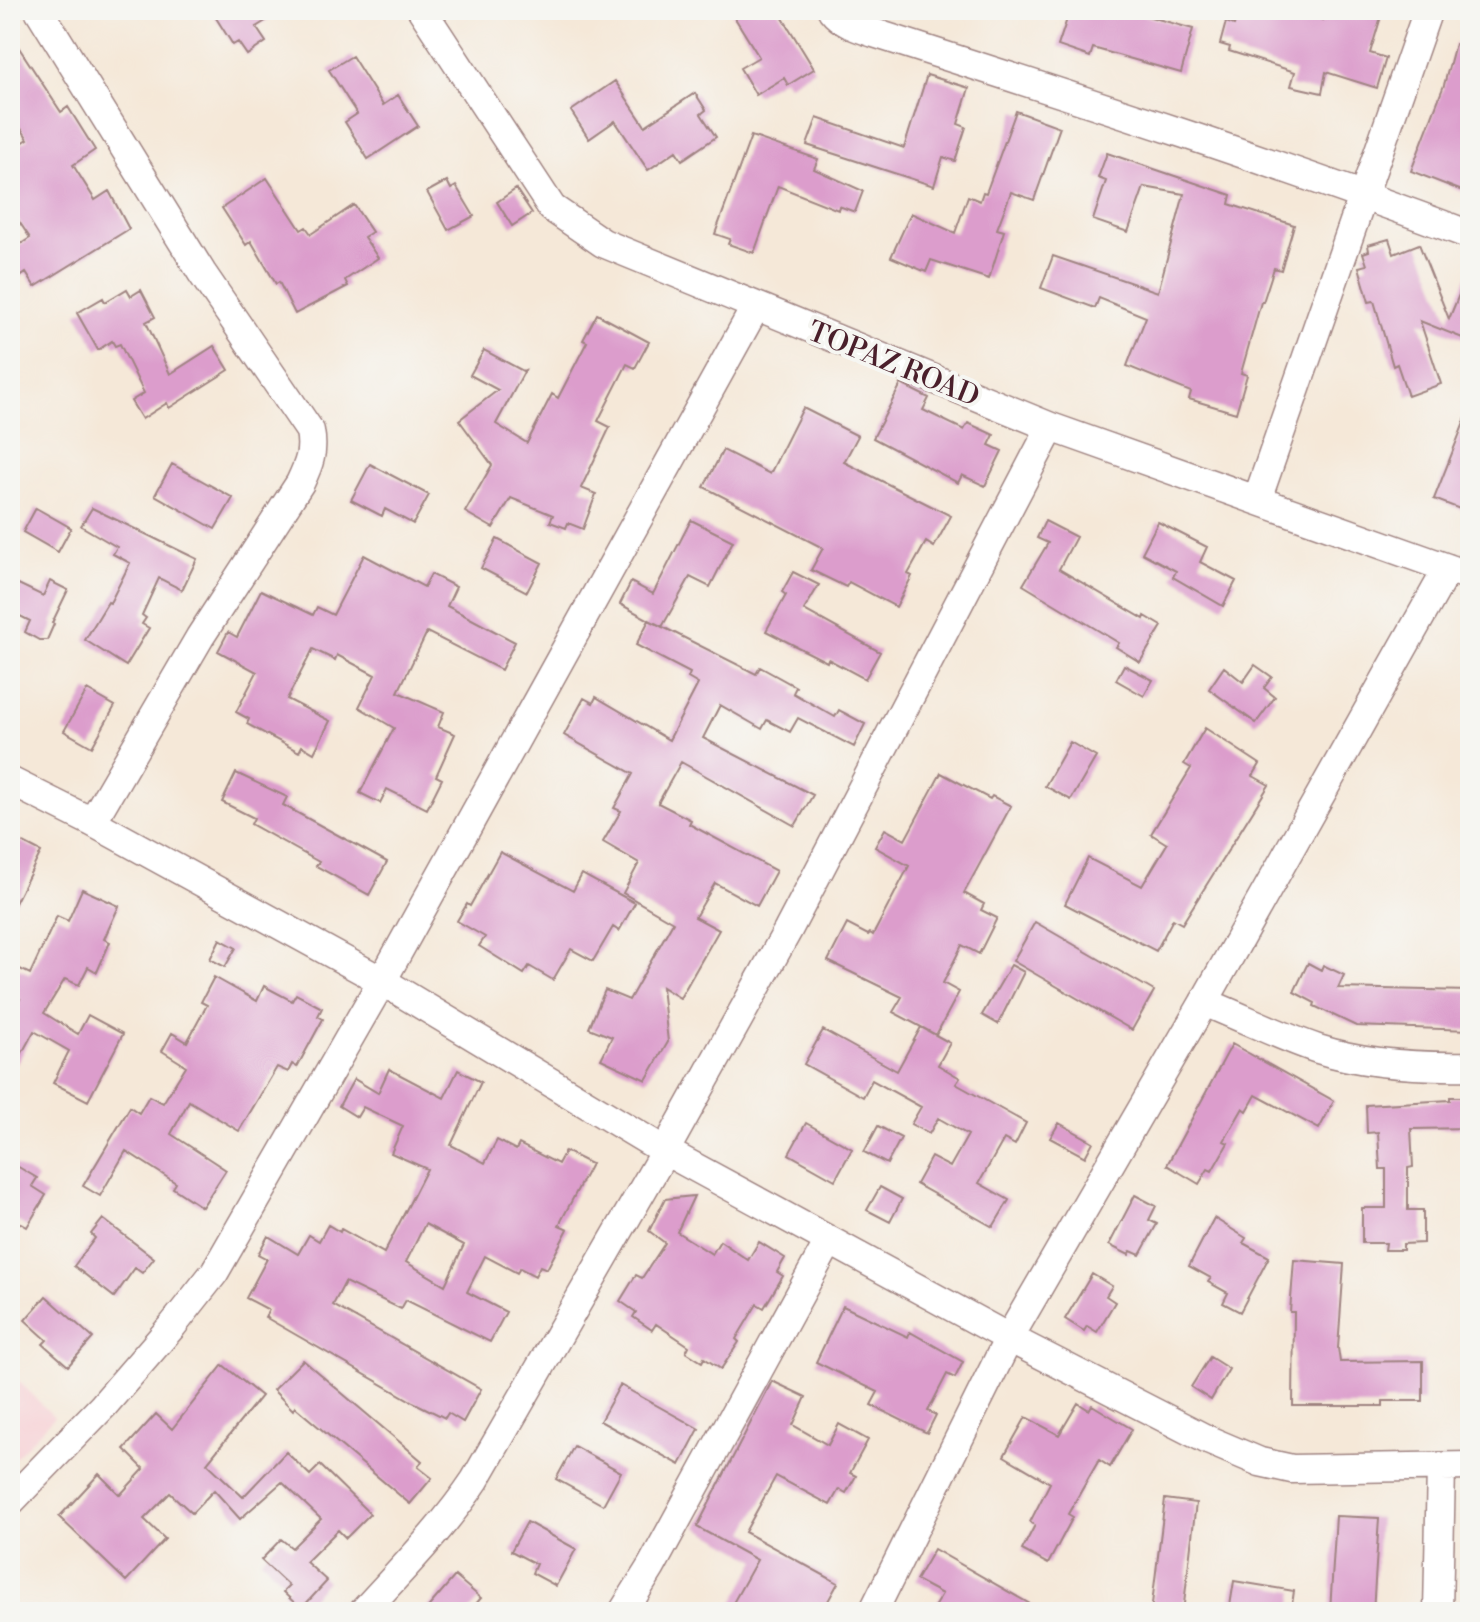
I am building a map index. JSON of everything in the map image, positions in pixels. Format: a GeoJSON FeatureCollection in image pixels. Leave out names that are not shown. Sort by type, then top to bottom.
{"type":"FeatureCollection","features":[{"type":"Feature","properties":{"kind":"street"},"geometry":{"type":"LineString","coordinates":[[39,10],[202,273],[310,431],[313,448],[310,464],[300,483],[200,637],[92,822]]}},
{"type":"Feature","properties":{"kind":"street","name":"TOPAZ ROAD"},"geometry":{"type":"LineString","coordinates":[[422,10],[552,208],[603,243],[1051,427],[1459,572]]}},
{"type":"Feature","properties":{"kind":"street"},"geometry":{"type":"LineString","coordinates":[[832,10],[852,25],[874,33],[1364,195],[1470,235]]}},
{"type":"Feature","properties":{"kind":"street"},"geometry":{"type":"LineString","coordinates":[[1257,500],[1428,10]]}},
{"type":"Feature","properties":{"kind":"street"},"geometry":{"type":"LineString","coordinates":[[10,1502],[103,1406],[214,1273],[382,981],[756,306]]}},
{"type":"Feature","properties":{"kind":"street"},"geometry":{"type":"LineString","coordinates":[[363,1612],[431,1538],[469,1489],[665,1151],[788,930],[1051,427]]}},
{"type":"Feature","properties":{"kind":"street"},"geometry":{"type":"LineString","coordinates":[[873,1612],[1009,1338],[1459,572]]}},
{"type":"Feature","properties":{"kind":"street"},"geometry":{"type":"LineString","coordinates":[[10,781],[92,822],[382,981],[665,1151],[1009,1338],[1208,1440],[1260,1462],[1292,1469],[1470,1466]]}},
{"type":"Feature","properties":{"kind":"street"},"geometry":{"type":"LineString","coordinates":[[1204,1002],[1319,1049],[1377,1061],[1443,1067],[1470,1066]]}},
{"type":"Feature","properties":{"kind":"street"},"geometry":{"type":"LineString","coordinates":[[623,1612],[651,1567],[829,1241]]}},
{"type":"Feature","properties":{"kind":"street"},"geometry":{"type":"LineString","coordinates":[[1438,1612],[1441,1467]]}},
{"type":"Feature","properties":{"kind":"shaded area"},"geometry":{"type":"Polygon","coordinates":[[[10,1372],[54,1417],[10,1463],[10,1372]]]}},
{"type":"Feature","properties":{"kind":"building"},"geometry":{"type":"Polygon","coordinates":[[[211,10],[283,10],[256,27],[266,42],[247,55],[238,42],[233,45],[211,10]]]}},
{"type":"Feature","properties":{"kind":"building"},"geometry":{"type":"Polygon","coordinates":[[[730,10],[778,10],[814,69],[788,85],[784,78],[756,95],[740,68],[759,57],[730,10]]]}},
{"type":"Feature","properties":{"kind":"building"},"geometry":{"type":"Polygon","coordinates":[[[1070,10],[1126,10],[1193,29],[1181,73],[1093,48],[1090,57],[1058,46],[1070,10]]]}},
{"type":"Feature","properties":{"kind":"building"},"geometry":{"type":"Polygon","coordinates":[[[1239,10],[1291,10],[1323,20],[1326,10],[1383,10],[1370,53],[1386,58],[1377,88],[1326,72],[1322,93],[1291,86],[1295,72],[1229,51],[1230,47],[1220,44],[1226,22],[1234,25],[1239,10]]]}},
{"type":"Feature","properties":{"kind":"building"},"geometry":{"type":"Polygon","coordinates":[[[10,34],[61,112],[68,107],[95,150],[73,165],[95,200],[109,191],[129,229],[35,287],[26,273],[10,284],[10,251],[30,238],[10,208],[10,151],[28,139],[10,112],[10,34]]]}},
{"type":"Feature","properties":{"kind":"building"},"geometry":{"type":"Polygon","coordinates":[[[1455,44],[1470,48],[1470,194],[1411,171],[1444,85],[1455,44]]]}},
{"type":"Feature","properties":{"kind":"building"},"geometry":{"type":"Polygon","coordinates":[[[352,56],[383,105],[398,95],[418,126],[368,159],[345,122],[357,114],[329,70],[352,56]]]}},
{"type":"Feature","properties":{"kind":"building"},"geometry":{"type":"Polygon","coordinates":[[[927,75],[969,88],[958,124],[966,127],[955,161],[943,157],[934,186],[807,145],[817,118],[904,148],[927,75]]]}},
{"type":"Feature","properties":{"kind":"building"},"geometry":{"type":"Polygon","coordinates":[[[615,81],[645,126],[695,93],[706,110],[701,114],[716,137],[682,160],[676,151],[648,170],[615,121],[589,139],[571,111],[615,81]]]}},
{"type":"Feature","properties":{"kind":"building"},"geometry":{"type":"Polygon","coordinates":[[[1016,111],[1060,127],[1034,200],[1011,192],[997,229],[1004,231],[989,279],[931,260],[926,272],[891,257],[911,213],[955,233],[968,196],[980,201],[983,192],[986,193],[1016,111]]]}},
{"type":"Feature","properties":{"kind":"building"},"geometry":{"type":"Polygon","coordinates":[[[751,136],[818,159],[814,169],[863,191],[855,212],[839,206],[838,210],[778,186],[754,253],[728,244],[730,239],[715,234],[751,136]]]}},
{"type":"Feature","properties":{"kind":"building"},"geometry":{"type":"Polygon","coordinates":[[[1107,153],[1231,195],[1229,204],[1294,225],[1281,270],[1274,268],[1261,302],[1241,373],[1247,375],[1236,413],[1189,399],[1191,392],[1127,366],[1146,317],[1099,298],[1095,308],[1041,288],[1053,256],[1158,292],[1184,194],[1144,187],[1128,232],[1093,220],[1106,181],[1098,178],[1107,153]]]}},
{"type":"Feature","properties":{"kind":"building"},"geometry":{"type":"Polygon","coordinates":[[[267,178],[301,230],[306,227],[311,234],[354,205],[372,232],[364,237],[378,258],[345,280],[348,286],[295,314],[279,282],[276,284],[251,241],[246,245],[222,208],[267,178]]]}},
{"type":"Feature","properties":{"kind":"building"},"geometry":{"type":"Polygon","coordinates":[[[447,181],[451,189],[456,186],[474,216],[448,230],[427,192],[447,181]]]}},
{"type":"Feature","properties":{"kind":"building"},"geometry":{"type":"Polygon","coordinates":[[[516,189],[532,213],[512,226],[497,202],[516,189]]]}},
{"type":"Feature","properties":{"kind":"building"},"geometry":{"type":"Polygon","coordinates":[[[1389,239],[1394,254],[1419,244],[1449,319],[1470,268],[1470,341],[1420,321],[1441,384],[1408,396],[1397,364],[1393,366],[1374,301],[1369,302],[1359,267],[1367,265],[1363,253],[1369,251],[1368,245],[1389,239]]]}},
{"type":"Feature","properties":{"kind":"building"},"geometry":{"type":"Polygon","coordinates":[[[127,289],[131,296],[141,290],[155,317],[146,322],[170,374],[214,346],[229,370],[169,408],[167,403],[142,419],[131,401],[144,393],[120,344],[115,346],[112,341],[98,350],[77,313],[127,289]]]}},
{"type":"Feature","properties":{"kind":"building"},"geometry":{"type":"Polygon","coordinates":[[[597,314],[649,342],[635,368],[627,364],[598,421],[610,427],[581,488],[596,494],[583,529],[568,523],[566,528],[550,522],[553,515],[511,498],[493,528],[465,512],[492,465],[459,420],[498,390],[470,375],[484,350],[525,370],[496,424],[527,443],[552,394],[558,398],[587,342],[583,340],[597,314]]]}},
{"type":"Feature","properties":{"kind":"building"},"geometry":{"type":"Polygon","coordinates":[[[901,384],[929,398],[923,410],[964,430],[968,423],[994,435],[989,445],[1002,451],[985,486],[962,475],[958,483],[873,438],[901,384]]]}},
{"type":"Feature","properties":{"kind":"building"},"geometry":{"type":"Polygon","coordinates":[[[803,408],[858,436],[844,462],[951,516],[934,547],[926,542],[908,574],[912,576],[896,607],[849,582],[846,587],[811,570],[823,548],[704,487],[723,450],[770,474],[803,408]]]}},
{"type":"Feature","properties":{"kind":"building"},"geometry":{"type":"Polygon","coordinates":[[[1469,410],[1470,497],[1465,511],[1434,499],[1469,410]]]}},
{"type":"Feature","properties":{"kind":"building"},"geometry":{"type":"Polygon","coordinates":[[[172,464],[233,498],[215,529],[155,495],[172,464]]]}},
{"type":"Feature","properties":{"kind":"building"},"geometry":{"type":"Polygon","coordinates":[[[370,464],[429,495],[413,524],[385,509],[382,516],[351,500],[370,464]]]}},
{"type":"Feature","properties":{"kind":"building"},"geometry":{"type":"Polygon","coordinates":[[[36,508],[71,528],[58,552],[23,532],[36,508]]]}},
{"type":"Feature","properties":{"kind":"building"},"geometry":{"type":"Polygon","coordinates":[[[92,508],[197,559],[182,590],[159,578],[142,615],[146,618],[142,624],[149,628],[126,666],[85,640],[110,603],[130,563],[113,554],[117,547],[81,526],[92,508]]]}},
{"type":"Feature","properties":{"kind":"building"},"geometry":{"type":"Polygon","coordinates":[[[691,520],[733,541],[710,587],[690,577],[662,627],[620,604],[631,582],[653,594],[691,520]]]}},
{"type":"Feature","properties":{"kind":"building"},"geometry":{"type":"Polygon","coordinates":[[[1045,521],[1076,537],[1059,569],[1144,619],[1145,616],[1162,626],[1140,662],[1116,647],[1119,643],[1023,585],[1048,543],[1037,538],[1045,521]]]}},
{"type":"Feature","properties":{"kind":"building"},"geometry":{"type":"Polygon","coordinates":[[[1158,522],[1207,547],[1200,562],[1236,581],[1223,606],[1173,577],[1176,571],[1142,553],[1158,522]]]}},
{"type":"Feature","properties":{"kind":"building"},"geometry":{"type":"Polygon","coordinates":[[[497,539],[542,563],[527,592],[481,568],[497,539]]]}},
{"type":"Feature","properties":{"kind":"building"},"geometry":{"type":"Polygon","coordinates":[[[364,555],[424,587],[431,574],[456,587],[447,606],[515,642],[501,670],[427,632],[398,692],[444,712],[438,727],[455,734],[436,776],[442,779],[427,809],[387,789],[380,803],[360,793],[394,728],[359,707],[375,675],[337,655],[335,660],[313,649],[287,699],[330,721],[314,753],[302,746],[299,752],[247,724],[249,719],[236,712],[257,672],[218,651],[228,632],[237,637],[261,590],[313,615],[317,607],[333,615],[364,555]]]}},
{"type":"Feature","properties":{"kind":"building"},"geometry":{"type":"Polygon","coordinates":[[[793,572],[819,585],[804,610],[880,652],[865,679],[766,631],[786,595],[782,592],[793,572]]]}},
{"type":"Feature","properties":{"kind":"building"},"geometry":{"type":"Polygon","coordinates":[[[10,580],[43,596],[50,581],[68,590],[47,640],[39,640],[25,632],[30,621],[10,611],[10,580]]]}},
{"type":"Feature","properties":{"kind":"building"},"geometry":{"type":"Polygon","coordinates":[[[649,620],[756,674],[760,667],[796,687],[793,693],[835,717],[839,710],[865,724],[854,747],[798,718],[790,732],[767,720],[762,729],[720,705],[703,738],[813,795],[795,826],[681,762],[658,803],[691,820],[689,824],[776,871],[757,906],[715,883],[695,917],[719,930],[680,998],[662,987],[668,1042],[646,1080],[601,1059],[612,1037],[589,1028],[605,990],[629,1000],[673,922],[623,893],[639,863],[603,842],[621,811],[614,808],[633,774],[564,735],[584,698],[593,703],[596,697],[669,740],[698,684],[688,678],[690,673],[636,645],[649,620]]]}},
{"type":"Feature","properties":{"kind":"building"},"geometry":{"type":"Polygon","coordinates":[[[1124,665],[1153,680],[1144,696],[1116,680],[1124,665]]]}},
{"type":"Feature","properties":{"kind":"building"},"geometry":{"type":"Polygon","coordinates":[[[1255,665],[1272,677],[1264,688],[1275,697],[1256,723],[1209,689],[1224,667],[1243,682],[1255,665]]]}},
{"type":"Feature","properties":{"kind":"building"},"geometry":{"type":"Polygon","coordinates":[[[87,690],[115,706],[92,747],[64,731],[87,690]]]}},
{"type":"Feature","properties":{"kind":"building"},"geometry":{"type":"Polygon","coordinates":[[[1205,728],[1260,764],[1253,776],[1269,785],[1182,924],[1173,919],[1156,951],[1065,904],[1088,858],[1142,886],[1167,844],[1151,834],[1191,768],[1184,764],[1205,728]]]}},
{"type":"Feature","properties":{"kind":"building"},"geometry":{"type":"Polygon","coordinates":[[[1070,742],[1096,757],[1071,800],[1045,786],[1070,742]]]}},
{"type":"Feature","properties":{"kind":"building"},"geometry":{"type":"Polygon","coordinates":[[[236,773],[287,797],[283,805],[387,862],[369,895],[316,866],[319,862],[251,824],[254,818],[222,802],[236,773]]]}},
{"type":"Feature","properties":{"kind":"building"},"geometry":{"type":"Polygon","coordinates":[[[941,773],[990,799],[992,796],[1011,806],[964,893],[984,904],[981,910],[997,918],[979,954],[962,945],[943,983],[959,992],[936,1035],[893,1012],[902,997],[828,961],[847,924],[873,935],[909,866],[875,847],[885,829],[905,840],[941,773]]]}},
{"type":"Feature","properties":{"kind":"building"},"geometry":{"type":"Polygon","coordinates":[[[10,836],[41,852],[10,913],[10,836]]]}},
{"type":"Feature","properties":{"kind":"building"},"geometry":{"type":"Polygon","coordinates":[[[500,852],[573,891],[582,874],[635,903],[619,931],[613,927],[593,961],[571,949],[553,980],[529,966],[524,974],[479,946],[485,937],[457,921],[467,904],[470,906],[500,852]]]}},
{"type":"Feature","properties":{"kind":"building"},"geometry":{"type":"Polygon","coordinates":[[[82,889],[119,906],[104,939],[110,942],[97,972],[88,967],[79,985],[65,979],[44,1013],[78,1034],[88,1015],[123,1034],[88,1101],[53,1083],[69,1051],[34,1031],[10,1075],[10,1017],[20,999],[10,994],[10,964],[30,974],[57,916],[68,921],[82,889]]]}},
{"type":"Feature","properties":{"kind":"building"},"geometry":{"type":"Polygon","coordinates":[[[1035,922],[1154,991],[1132,1030],[1013,961],[1035,922]]]}},
{"type":"Feature","properties":{"kind":"building"},"geometry":{"type":"Polygon","coordinates":[[[220,939],[236,948],[225,967],[210,959],[220,939]]]}},
{"type":"Feature","properties":{"kind":"building"},"geometry":{"type":"Polygon","coordinates":[[[1308,963],[1321,970],[1323,965],[1344,975],[1338,988],[1470,991],[1470,1030],[1356,1026],[1314,1006],[1315,1003],[1294,992],[1308,963]]]}},
{"type":"Feature","properties":{"kind":"building"},"geometry":{"type":"Polygon","coordinates":[[[1011,965],[1024,972],[998,1024],[982,1015],[1011,965]]]}},
{"type":"Feature","properties":{"kind":"building"},"geometry":{"type":"Polygon","coordinates":[[[214,977],[257,1001],[264,986],[292,1001],[296,994],[322,1008],[318,1016],[323,1019],[297,1067],[292,1064],[288,1072],[277,1067],[239,1131],[189,1101],[171,1134],[226,1170],[202,1207],[173,1188],[176,1183],[126,1151],[100,1196],[83,1186],[130,1107],[139,1113],[149,1096],[163,1103],[186,1066],[162,1051],[172,1033],[187,1042],[207,1005],[201,1002],[214,977]]]}},
{"type":"Feature","properties":{"kind":"building"},"geometry":{"type":"Polygon","coordinates":[[[921,1027],[950,1043],[938,1065],[960,1078],[956,1084],[1026,1123],[1015,1145],[1004,1139],[979,1183],[1009,1200],[993,1227],[916,1184],[931,1157],[950,1167],[968,1135],[938,1118],[929,1134],[911,1124],[921,1107],[872,1080],[863,1097],[804,1064],[823,1030],[897,1071],[921,1027]]]}},
{"type":"Feature","properties":{"kind":"building"},"geometry":{"type":"Polygon","coordinates":[[[1232,1044],[1334,1101],[1319,1129],[1256,1095],[1247,1111],[1243,1108],[1224,1141],[1228,1143],[1212,1171],[1208,1169],[1199,1184],[1167,1165],[1232,1044]]]}},
{"type":"Feature","properties":{"kind":"building"},"geometry":{"type":"Polygon","coordinates":[[[389,1069],[444,1098],[458,1070],[481,1082],[451,1145],[485,1163],[497,1140],[516,1150],[519,1144],[558,1164],[565,1151],[591,1164],[559,1225],[568,1229],[547,1269],[540,1266],[535,1276],[520,1268],[517,1273],[485,1256],[467,1292],[506,1312],[490,1342],[406,1300],[401,1309],[345,1282],[333,1305],[481,1389],[463,1422],[448,1413],[445,1418],[413,1402],[265,1317],[269,1310],[246,1298],[267,1259],[258,1254],[268,1236],[298,1254],[309,1235],[319,1241],[328,1225],[384,1253],[427,1169],[391,1153],[403,1126],[363,1107],[357,1117],[339,1106],[354,1079],[378,1093],[389,1069]],[[425,1224],[406,1262],[445,1285],[464,1245],[425,1224]]]}},
{"type":"Feature","properties":{"kind":"building"},"geometry":{"type":"Polygon","coordinates":[[[1450,1097],[1470,1097],[1470,1128],[1411,1129],[1413,1167],[1408,1168],[1408,1210],[1423,1210],[1423,1243],[1403,1244],[1403,1250],[1385,1250],[1386,1243],[1362,1243],[1362,1208],[1386,1208],[1386,1169],[1380,1169],[1378,1132],[1367,1133],[1366,1105],[1450,1100],[1450,1097]]]}},
{"type":"Feature","properties":{"kind":"building"},"geometry":{"type":"Polygon","coordinates":[[[806,1123],[852,1149],[835,1180],[789,1154],[806,1123]]]}},
{"type":"Feature","properties":{"kind":"building"},"geometry":{"type":"Polygon","coordinates":[[[1059,1123],[1093,1142],[1085,1157],[1050,1138],[1059,1123]]]}},
{"type":"Feature","properties":{"kind":"building"},"geometry":{"type":"Polygon","coordinates":[[[878,1126],[901,1138],[887,1164],[864,1152],[878,1126]]]}},
{"type":"Feature","properties":{"kind":"building"},"geometry":{"type":"Polygon","coordinates":[[[10,1162],[37,1178],[32,1186],[46,1195],[27,1227],[10,1217],[10,1162]]]}},
{"type":"Feature","properties":{"kind":"building"},"geometry":{"type":"Polygon","coordinates":[[[880,1187],[902,1199],[890,1222],[867,1210],[880,1187]]]}},
{"type":"Feature","properties":{"kind":"building"},"geometry":{"type":"Polygon","coordinates":[[[1135,1195],[1156,1206],[1149,1220],[1157,1224],[1140,1255],[1131,1251],[1129,1255],[1109,1245],[1135,1195]]]}},
{"type":"Feature","properties":{"kind":"building"},"geometry":{"type":"Polygon","coordinates":[[[694,1196],[677,1232],[712,1254],[720,1241],[748,1260],[759,1242],[785,1258],[777,1272],[783,1276],[764,1308],[757,1304],[736,1339],[739,1342],[721,1369],[704,1358],[702,1362],[686,1352],[689,1346],[656,1324],[652,1330],[633,1317],[636,1312],[620,1301],[636,1275],[642,1278],[665,1243],[649,1231],[665,1199],[694,1196]]]}},
{"type":"Feature","properties":{"kind":"building"},"geometry":{"type":"Polygon","coordinates":[[[1214,1218],[1246,1238],[1243,1243],[1269,1257],[1240,1312],[1223,1303],[1228,1293],[1208,1282],[1211,1278],[1189,1266],[1214,1218]]]}},
{"type":"Feature","properties":{"kind":"building"},"geometry":{"type":"Polygon","coordinates":[[[103,1219],[154,1258],[142,1273],[135,1268],[114,1297],[74,1266],[95,1238],[91,1234],[103,1219]]]}},
{"type":"Feature","properties":{"kind":"building"},"geometry":{"type":"Polygon","coordinates":[[[1294,1260],[1344,1264],[1338,1348],[1340,1362],[1423,1361],[1423,1401],[1383,1401],[1383,1406],[1293,1406],[1294,1312],[1290,1312],[1294,1260]]]}},
{"type":"Feature","properties":{"kind":"building"},"geometry":{"type":"Polygon","coordinates":[[[1092,1274],[1112,1286],[1106,1296],[1115,1302],[1097,1332],[1087,1326],[1084,1331],[1065,1319],[1092,1274]]]}},
{"type":"Feature","properties":{"kind":"building"},"geometry":{"type":"Polygon","coordinates":[[[46,1296],[93,1338],[68,1366],[43,1344],[47,1340],[25,1320],[46,1296]]]}},
{"type":"Feature","properties":{"kind":"building"},"geometry":{"type":"Polygon","coordinates":[[[843,1306],[908,1337],[910,1332],[963,1362],[955,1378],[947,1374],[928,1411],[936,1415],[927,1433],[871,1405],[878,1392],[816,1362],[843,1306]]]}},
{"type":"Feature","properties":{"kind":"building"},"geometry":{"type":"Polygon","coordinates":[[[1210,1357],[1229,1369],[1211,1400],[1191,1387],[1210,1357]]]}},
{"type":"Feature","properties":{"kind":"building"},"geometry":{"type":"Polygon","coordinates":[[[303,1360],[422,1461],[418,1467],[432,1478],[410,1504],[295,1407],[293,1410],[273,1390],[303,1360]]]}},
{"type":"Feature","properties":{"kind":"building"},"geometry":{"type":"Polygon","coordinates":[[[223,1365],[261,1396],[207,1463],[243,1497],[286,1452],[310,1475],[320,1465],[370,1514],[346,1538],[338,1530],[306,1562],[327,1581],[301,1609],[283,1592],[289,1586],[261,1560],[281,1539],[292,1548],[321,1519],[282,1482],[240,1519],[214,1490],[192,1513],[170,1493],[144,1519],[165,1539],[126,1581],[59,1517],[99,1474],[120,1495],[144,1469],[124,1449],[156,1414],[172,1429],[223,1365]]]}},
{"type":"Feature","properties":{"kind":"building"},"geometry":{"type":"Polygon","coordinates":[[[772,1381],[806,1397],[793,1425],[828,1445],[839,1424],[868,1440],[850,1473],[856,1476],[846,1493],[839,1489],[830,1505],[776,1476],[745,1532],[838,1583],[822,1612],[728,1612],[757,1560],[697,1527],[772,1381]]]}},
{"type":"Feature","properties":{"kind":"building"},"geometry":{"type":"Polygon","coordinates":[[[620,1385],[699,1429],[680,1465],[600,1421],[620,1385]]]}},
{"type":"Feature","properties":{"kind":"building"},"geometry":{"type":"Polygon","coordinates":[[[1078,1403],[1089,1410],[1092,1405],[1132,1429],[1110,1467],[1099,1460],[1068,1514],[1073,1517],[1048,1564],[1022,1550],[1035,1525],[1030,1522],[1050,1483],[1004,1456],[1026,1417],[1059,1435],[1078,1403]]]}},
{"type":"Feature","properties":{"kind":"building"},"geometry":{"type":"Polygon","coordinates":[[[574,1446],[621,1472],[603,1505],[556,1479],[574,1446]]]}},
{"type":"Feature","properties":{"kind":"building"},"geometry":{"type":"Polygon","coordinates":[[[1165,1499],[1196,1503],[1183,1612],[1151,1612],[1165,1499]]]}},
{"type":"Feature","properties":{"kind":"building"},"geometry":{"type":"Polygon","coordinates":[[[1336,1516],[1379,1518],[1373,1612],[1330,1611],[1336,1516]]]}},
{"type":"Feature","properties":{"kind":"building"},"geometry":{"type":"Polygon","coordinates":[[[527,1522],[576,1549],[556,1586],[532,1573],[536,1564],[511,1551],[527,1522]]]}},
{"type":"Feature","properties":{"kind":"building"},"geometry":{"type":"Polygon","coordinates":[[[934,1549],[1044,1612],[931,1612],[942,1594],[916,1580],[934,1549]]]}},
{"type":"Feature","properties":{"kind":"building"},"geometry":{"type":"Polygon","coordinates":[[[455,1576],[481,1598],[469,1612],[424,1612],[455,1576]]]}},
{"type":"Feature","properties":{"kind":"building"},"geometry":{"type":"Polygon","coordinates":[[[1234,1581],[1294,1591],[1291,1612],[1229,1612],[1234,1581]]]}}]}
